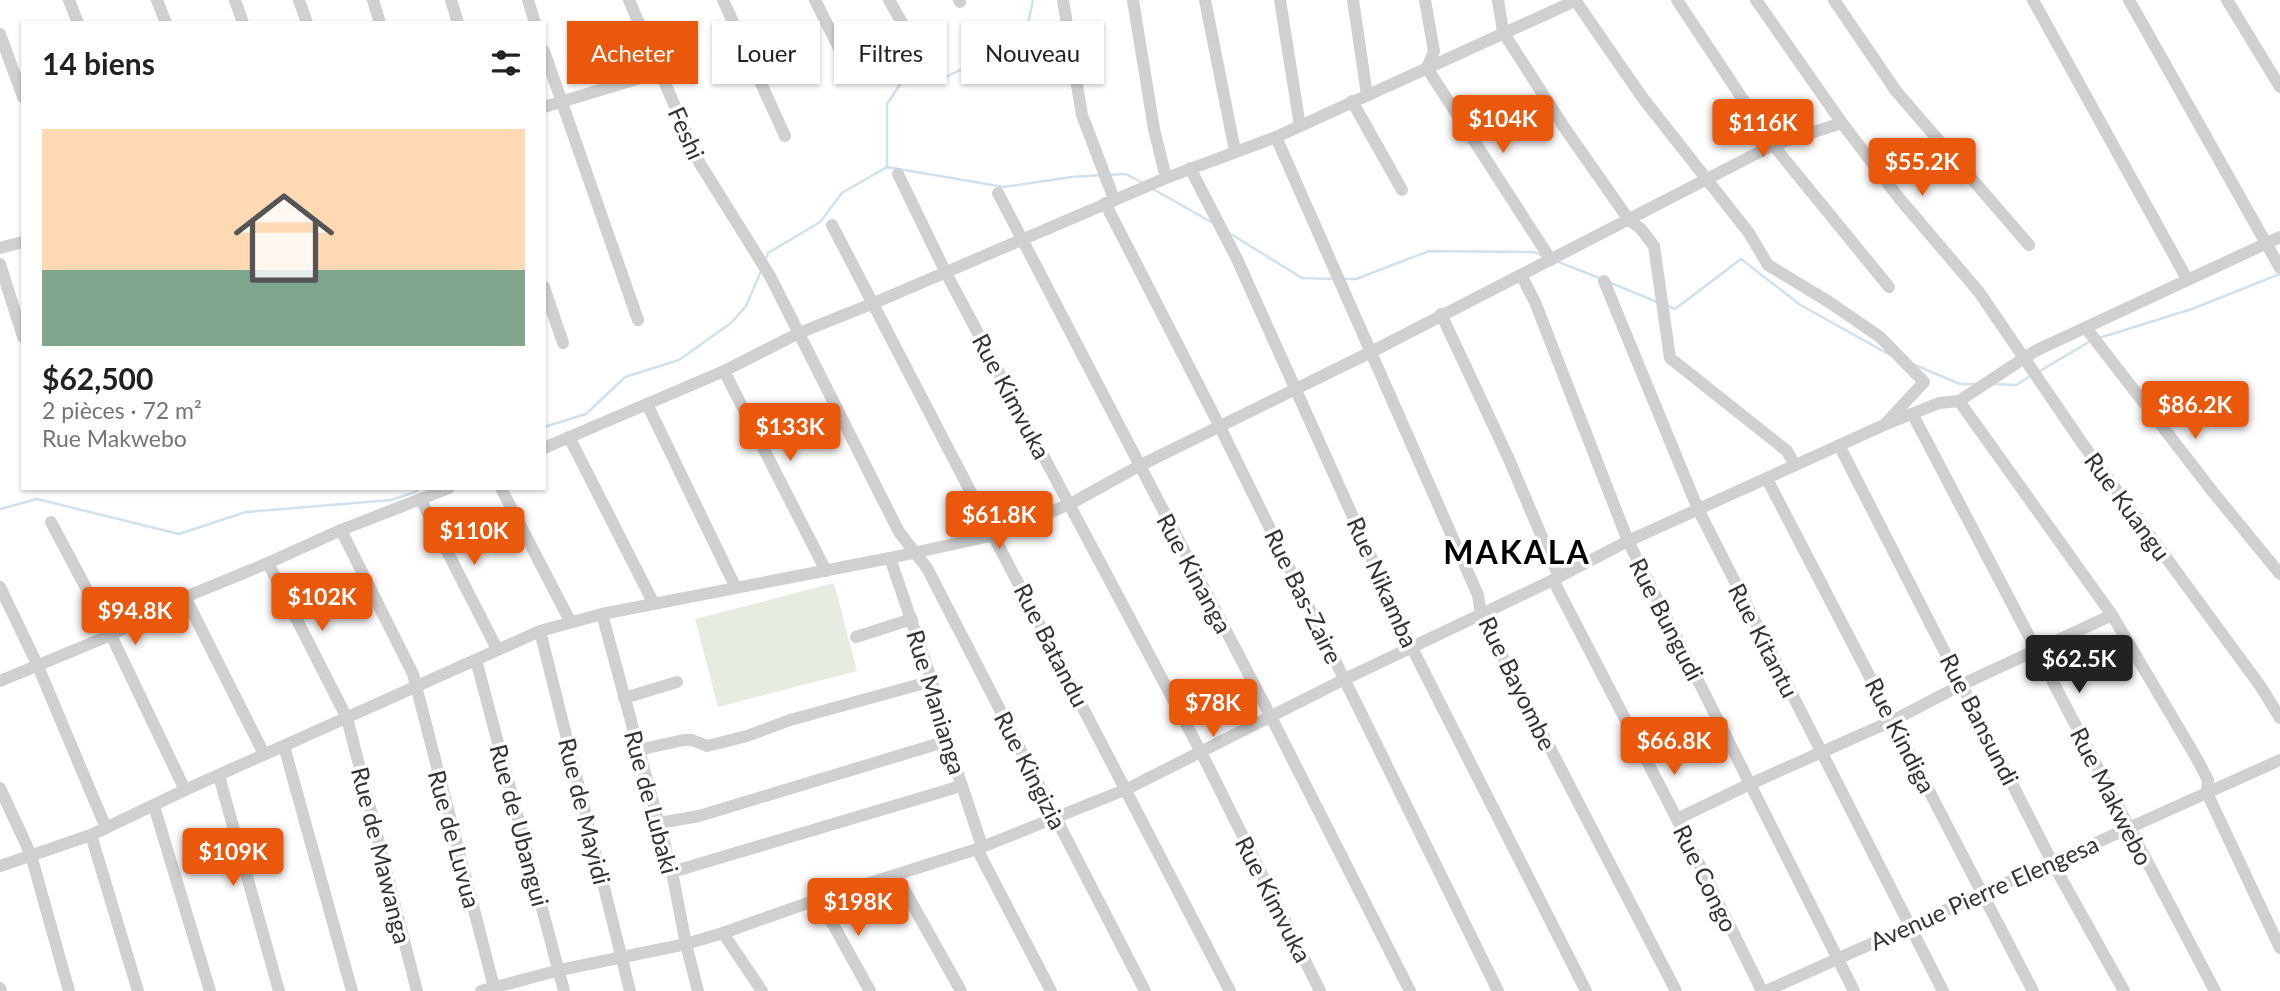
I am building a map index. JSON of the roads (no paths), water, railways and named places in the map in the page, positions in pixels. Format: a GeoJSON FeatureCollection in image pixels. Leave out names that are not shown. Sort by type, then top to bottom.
{"type":"FeatureCollection","features":[{"type":"Feature","properties":{"kind":"street"},"geometry":{"type":"LineString","coordinates":[[69,0],[77,21]]}},
{"type":"Feature","properties":{"kind":"street"},"geometry":{"type":"LineString","coordinates":[[157,0],[165,21]]}},
{"type":"Feature","properties":{"kind":"street"},"geometry":{"type":"LineString","coordinates":[[235,0],[242,21]]}},
{"type":"Feature","properties":{"kind":"street"},"geometry":{"type":"LineString","coordinates":[[299,0],[306,21]]}},
{"type":"Feature","properties":{"kind":"street"},"geometry":{"type":"LineString","coordinates":[[373,0],[379,21]]}},
{"type":"Feature","properties":{"kind":"street"},"geometry":{"type":"LineString","coordinates":[[451,0],[457,21]]}},
{"type":"Feature","properties":{"kind":"street"},"geometry":{"type":"LineString","coordinates":[[528,0],[535,21]]}},
{"type":"Feature","properties":{"kind":"street","name":"Feshi"},"geometry":{"type":"LineString","coordinates":[[629,0],[638,21]]}},
{"type":"Feature","properties":{"kind":"street"},"geometry":{"type":"LineString","coordinates":[[723,0],[785,136]]}},
{"type":"Feature","properties":{"kind":"street"},"geometry":{"type":"LineString","coordinates":[[815,0],[834,38]]}},
{"type":"Feature","properties":{"kind":"street"},"geometry":{"type":"LineString","coordinates":[[889,0],[901,21]]}},
{"type":"Feature","properties":{"kind":"street","name":"Rue Bas-Zaire"},"geometry":{"type":"LineString","coordinates":[[1063,0],[1082,115],[1109,201],[1499,991]]}},
{"type":"Feature","properties":{"kind":"street"},"geometry":{"type":"LineString","coordinates":[[1133,0],[1154,129],[1166,178]]}},
{"type":"Feature","properties":{"kind":"street"},"geometry":{"type":"LineString","coordinates":[[1205,0],[1235,151]]}},
{"type":"Feature","properties":{"kind":"street"},"geometry":{"type":"LineString","coordinates":[[1280,0],[1300,126]]}},
{"type":"Feature","properties":{"kind":"street"},"geometry":{"type":"LineString","coordinates":[[1353,0],[1367,95]]}},
{"type":"Feature","properties":{"kind":"street"},"geometry":{"type":"LineString","coordinates":[[1425,0],[1434,51],[1427,68]]}},
{"type":"Feature","properties":{"kind":"street"},"geometry":{"type":"LineString","coordinates":[[1498,0],[1503,32],[1566,130],[1629,220],[1641,229],[1654,246],[1670,358],[1787,451],[1795,465]]}},
{"type":"Feature","properties":{"kind":"street"},"geometry":{"type":"LineString","coordinates":[[546,447],[724,371],[799,333],[946,273],[1109,201],[1276,137],[1576,0],[1642,97],[1748,233],[1768,265],[1880,337],[1924,382],[1884,425]]}},
{"type":"Feature","properties":{"kind":"street"},"geometry":{"type":"LineString","coordinates":[[1677,0],[1773,145],[1889,287]]}},
{"type":"Feature","properties":{"kind":"street","name":"Rue Kuangu"},"geometry":{"type":"LineString","coordinates":[[1756,0],[1842,123],[1899,198],[1979,292],[2082,443],[2261,687],[2280,718]]}},
{"type":"Feature","properties":{"kind":"street"},"geometry":{"type":"LineString","coordinates":[[1835,0],[1896,91],[2029,245]]}},
{"type":"Feature","properties":{"kind":"street"},"geometry":{"type":"LineString","coordinates":[[2033,0],[2187,279]]}},
{"type":"Feature","properties":{"kind":"street"},"geometry":{"type":"LineString","coordinates":[[2129,0],[2280,268]]}},
{"type":"Feature","properties":{"kind":"street"},"geometry":{"type":"LineString","coordinates":[[2227,0],[2280,87]]}},
{"type":"Feature","properties":{"kind":"street"},"geometry":{"type":"LineString","coordinates":[[0,34],[21,92]]}},
{"type":"Feature","properties":{"kind":"street"},"geometry":{"type":"LineString","coordinates":[[546,57],[638,320]]}},
{"type":"Feature","properties":{"kind":"street"},"geometry":{"type":"LineString","coordinates":[[1427,68],[1551,260]]}},
{"type":"Feature","properties":{"kind":"street"},"geometry":{"type":"LineString","coordinates":[[546,107],[622,84]]}},
{"type":"Feature","properties":{"kind":"street","name":"Feshi"},"geometry":{"type":"LineString","coordinates":[[665,84],[699,162],[770,276],[799,333]]}},
{"type":"Feature","properties":{"kind":"street"},"geometry":{"type":"LineString","coordinates":[[1352,101],[1402,190]]}},
{"type":"Feature","properties":{"kind":"street"},"geometry":{"type":"LineString","coordinates":[[0,866],[91,835],[497,649],[570,621],[995,535],[1070,504],[1219,425],[1371,352],[1773,145],[1842,123]]}},
{"type":"Feature","properties":{"kind":"street","name":"Rue Bayombe"},"geometry":{"type":"LineString","coordinates":[[1276,137],[1478,595],[1481,615],[1676,991]]}},
{"type":"Feature","properties":{"kind":"street","name":"Rue Nikamba"},"geometry":{"type":"LineString","coordinates":[[1190,169],[1237,259],[1412,648],[1586,991]]}},
{"type":"Feature","properties":{"kind":"street","name":"Rue Kimvuka"},"geometry":{"type":"LineString","coordinates":[[898,174],[946,273],[1201,752],[1320,991]]}},
{"type":"Feature","properties":{"kind":"street","name":"Rue Kinanga"},"geometry":{"type":"LineString","coordinates":[[998,193],[1271,717],[1410,991]]}},
{"type":"Feature","properties":{"kind":"street","name":"Rue Batandu"},"geometry":{"type":"LineString","coordinates":[[832,225],[1230,991]]}},
{"type":"Feature","properties":{"kind":"street"},"geometry":{"type":"LineString","coordinates":[[481,991],[723,933],[819,899],[980,848],[1127,789],[1628,541],[1884,425],[1939,403],[1959,401],[2025,358],[2280,237]]}},
{"type":"Feature","properties":{"kind":"street"},"geometry":{"type":"LineString","coordinates":[[0,248],[21,243]]}},
{"type":"Feature","properties":{"kind":"street"},"geometry":{"type":"LineString","coordinates":[[0,264],[21,331]]}},
{"type":"Feature","properties":{"kind":"street","name":"Rue Bungudi"},"geometry":{"type":"LineString","coordinates":[[1521,275],[1535,302],[1628,541],[1854,991]]}},
{"type":"Feature","properties":{"kind":"street","name":"Rue Kitantu"},"geometry":{"type":"LineString","coordinates":[[1604,281],[1698,509],[1943,991]]}},
{"type":"Feature","properties":{"kind":"street"},"geometry":{"type":"LineString","coordinates":[[546,293],[563,343]]}},
{"type":"Feature","properties":{"kind":"street","name":"Rue Congo"},"geometry":{"type":"LineString","coordinates":[[1441,314],[1508,457],[1556,578],[1764,991]]}},
{"type":"Feature","properties":{"kind":"street"},"geometry":{"type":"LineString","coordinates":[[2086,328],[2280,574]]}},
{"type":"Feature","properties":{"kind":"street","name":"Rue Kingizia"},"geometry":{"type":"LineString","coordinates":[[799,333],[899,532],[927,568],[1145,991]]}},
{"type":"Feature","properties":{"kind":"street"},"geometry":{"type":"LineString","coordinates":[[724,371],[826,571]]}},
{"type":"Feature","properties":{"kind":"street"},"geometry":{"type":"LineString","coordinates":[[1959,401],[2112,615],[2206,775],[2209,785],[2207,793],[2280,948]]}},
{"type":"Feature","properties":{"kind":"street"},"geometry":{"type":"LineString","coordinates":[[647,404],[734,586]]}},
{"type":"Feature","properties":{"kind":"street","name":"Rue Makwebo"},"geometry":{"type":"LineString","coordinates":[[1913,415],[2215,991]]}},
{"type":"Feature","properties":{"kind":"street"},"geometry":{"type":"LineString","coordinates":[[569,437],[654,604]]}},
{"type":"Feature","properties":{"kind":"street","name":"Rue Bansundi"},"geometry":{"type":"LineString","coordinates":[[1839,445],[2052,862],[2124,991]]}},
{"type":"Feature","properties":{"kind":"street","name":"Rue Kindiga"},"geometry":{"type":"LineString","coordinates":[[1767,479],[2033,991]]}},
{"type":"Feature","properties":{"kind":"street"},"geometry":{"type":"LineString","coordinates":[[0,681],[111,635],[184,597],[341,530],[444,490]]}},
{"type":"Feature","properties":{"kind":"street"},"geometry":{"type":"LineString","coordinates":[[502,490],[570,621]]}},
{"type":"Feature","properties":{"kind":"street"},"geometry":{"type":"LineString","coordinates":[[421,500],[497,649]]}},
{"type":"Feature","properties":{"kind":"street"},"geometry":{"type":"LineString","coordinates":[[51,522],[111,635],[185,790]]}},
{"type":"Feature","properties":{"kind":"street","name":"Rue de Luvua"},"geometry":{"type":"LineString","coordinates":[[341,530],[409,663],[494,989]]}},
{"type":"Feature","properties":{"kind":"street","name":"Rue Manianga"},"geometry":{"type":"LineString","coordinates":[[890,558],[932,681],[947,741],[980,848],[1051,991]]}},
{"type":"Feature","properties":{"kind":"street","name":"Rue de Mawanga"},"geometry":{"type":"LineString","coordinates":[[268,563],[346,718],[417,991]]}},
{"type":"Feature","properties":{"kind":"street"},"geometry":{"type":"LineString","coordinates":[[0,587],[37,664],[106,828]]}},
{"type":"Feature","properties":{"kind":"street"},"geometry":{"type":"LineString","coordinates":[[184,597],[264,754]]}},
{"type":"Feature","properties":{"kind":"street","name":"Rue de Lubaki"},"geometry":{"type":"LineString","coordinates":[[601,614],[672,872],[685,944],[698,991]]}},
{"type":"Feature","properties":{"kind":"street"},"geometry":{"type":"LineString","coordinates":[[1677,819],[1894,720],[1963,684],[2112,615]]}},
{"type":"Feature","properties":{"kind":"street"},"geometry":{"type":"LineString","coordinates":[[856,637],[912,619]]}},
{"type":"Feature","properties":{"kind":"street","name":"Rue de Mayidi"},"geometry":{"type":"LineString","coordinates":[[540,631],[630,991]]}},
{"type":"Feature","properties":{"kind":"street","name":"Rue de Ubangui"},"geometry":{"type":"LineString","coordinates":[[476,660],[564,991]]}},
{"type":"Feature","properties":{"kind":"street"},"geometry":{"type":"LineString","coordinates":[[638,750],[684,740],[707,746],[932,681]]}},
{"type":"Feature","properties":{"kind":"street"},"geometry":{"type":"LineString","coordinates":[[624,698],[677,682]]}},
{"type":"Feature","properties":{"kind":"street"},"geometry":{"type":"LineString","coordinates":[[659,823],[699,816],[947,741]]}},
{"type":"Feature","properties":{"kind":"street"},"geometry":{"type":"LineString","coordinates":[[284,746],[352,991]]}},
{"type":"Feature","properties":{"kind":"street","name":"Avenue Pierre Elengesa"},"geometry":{"type":"LineString","coordinates":[[1764,991],[2280,760]]}},
{"type":"Feature","properties":{"kind":"street"},"geometry":{"type":"LineString","coordinates":[[219,776],[279,991]]}},
{"type":"Feature","properties":{"kind":"street"},"geometry":{"type":"LineString","coordinates":[[672,872],[961,786]]}},
{"type":"Feature","properties":{"kind":"street"},"geometry":{"type":"LineString","coordinates":[[0,788],[31,855],[69,991]]}},
{"type":"Feature","properties":{"kind":"street"},"geometry":{"type":"LineString","coordinates":[[154,806],[210,991]]}},
{"type":"Feature","properties":{"kind":"street"},"geometry":{"type":"LineString","coordinates":[[91,835],[138,991]]}},
{"type":"Feature","properties":{"kind":"street"},"geometry":{"type":"LineString","coordinates":[[896,875],[961,991]]}},
{"type":"Feature","properties":{"kind":"street"},"geometry":{"type":"LineString","coordinates":[[819,899],[870,991]]}},
{"type":"Feature","properties":{"kind":"street"},"geometry":{"type":"LineString","coordinates":[[723,933],[762,991]]}},
{"type":"Feature","properties":{"kind":"waterway"},"geometry":{"type":"LineString","coordinates":[[887,167],[887,104],[903,80],[946,77],[974,63],[1000,42],[1027,28],[1033,0]]}},
{"type":"Feature","properties":{"kind":"waterway"},"geometry":{"type":"LineString","coordinates":[[765,262],[768,253],[820,222],[842,193],[887,167],[1004,187],[1102,175]]}},
{"type":"Feature","properties":{"kind":"waterway"},"geometry":{"type":"LineString","coordinates":[[1108,175],[1126,174],[1141,182]]}},
{"type":"Feature","properties":{"kind":"waterway"},"geometry":{"type":"LineString","coordinates":[[1153,189],[1211,222]]}},
{"type":"Feature","properties":{"kind":"waterway"},"geometry":{"type":"LineString","coordinates":[[1229,233],[1302,278],[1332,279]]}},
{"type":"Feature","properties":{"kind":"waterway"},"geometry":{"type":"LineString","coordinates":[[1342,279],[1356,279],[1429,251],[1534,252],[1543,256]]}},
{"type":"Feature","properties":{"kind":"waterway"},"geometry":{"type":"LineString","coordinates":[[1666,305],[1675,309],[1741,259],[1799,304],[1890,355]]}},
{"type":"Feature","properties":{"kind":"waterway"},"geometry":{"type":"LineString","coordinates":[[1556,261],[1602,279]]}},
{"type":"Feature","properties":{"kind":"waterway"},"geometry":{"type":"LineString","coordinates":[[546,426],[586,414],[625,377],[679,360],[731,323],[746,306],[761,271]]}},
{"type":"Feature","properties":{"kind":"waterway"},"geometry":{"type":"LineString","coordinates":[[2099,338],[2192,309],[2280,274]]}},
{"type":"Feature","properties":{"kind":"waterway"},"geometry":{"type":"LineString","coordinates":[[1611,283],[1657,302]]}},
{"type":"Feature","properties":{"kind":"waterway"},"geometry":{"type":"LineString","coordinates":[[2038,372],[2089,342]]}},
{"type":"Feature","properties":{"kind":"waterway"},"geometry":{"type":"LineString","coordinates":[[1915,365],[1960,384],[1975,384]]}},
{"type":"Feature","properties":{"kind":"waterway"},"geometry":{"type":"LineString","coordinates":[[1992,384],[2016,385],[2032,375]]}},
{"type":"Feature","properties":{"kind":"waterway"},"geometry":{"type":"LineString","coordinates":[[0,509],[37,499],[179,534],[246,512],[391,500],[417,490]]}},
{"type":"Feature","properties":{"kind":"district","name":"MAKALA"},"geometry":{"type":"Point","coordinates":[1517,551]}}]}
